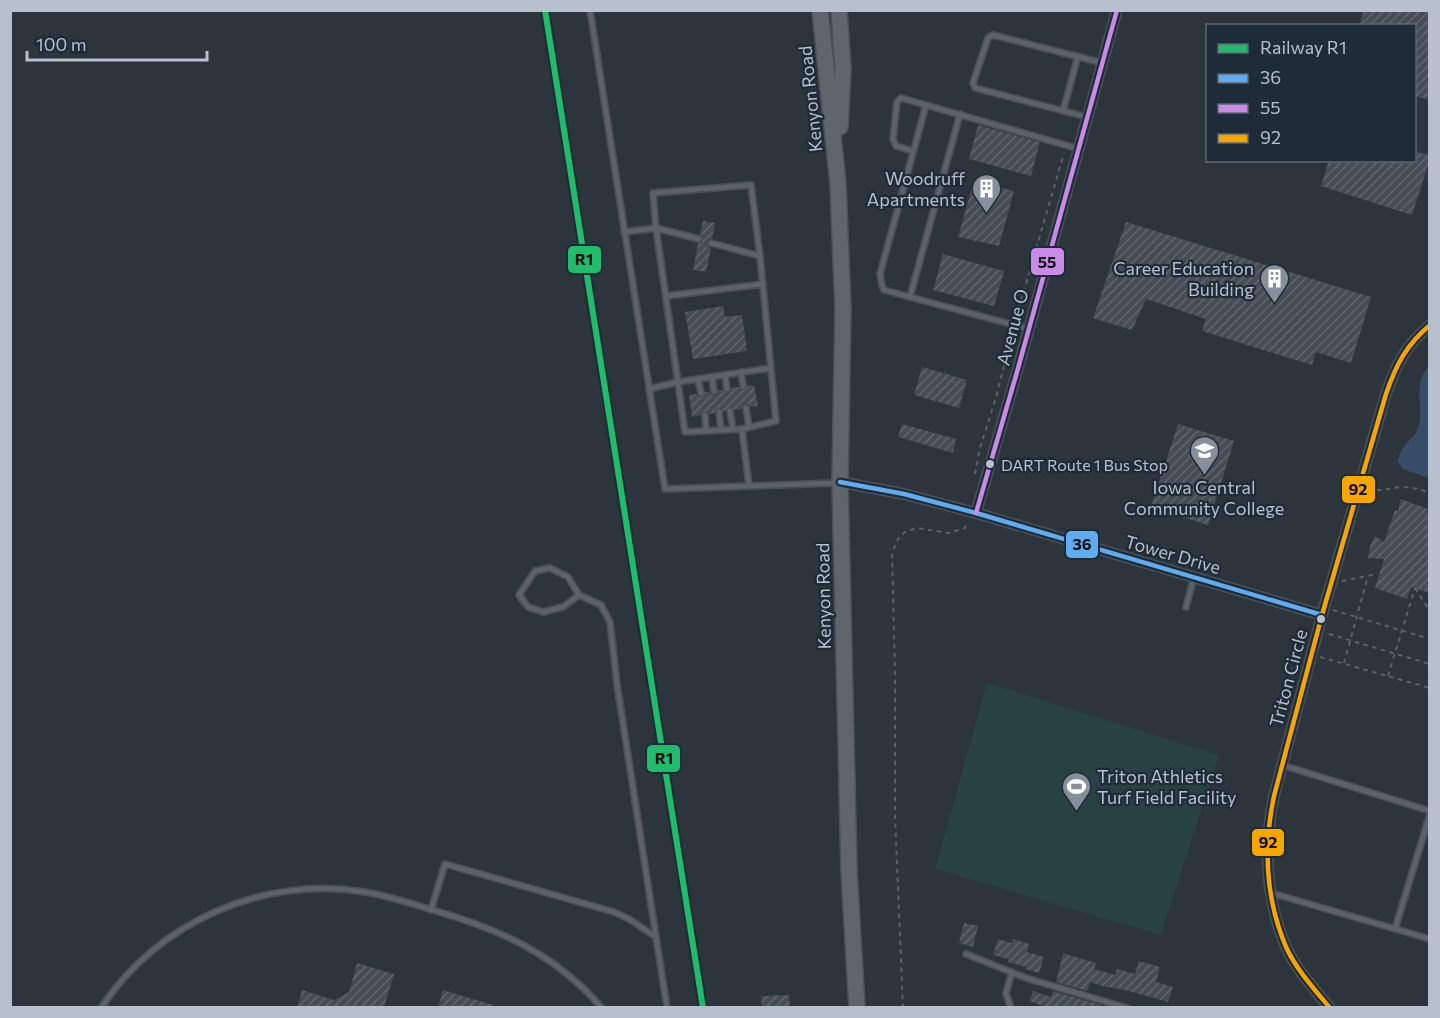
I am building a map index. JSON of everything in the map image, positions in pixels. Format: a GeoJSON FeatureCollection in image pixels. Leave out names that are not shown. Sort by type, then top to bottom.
{"type":"FeatureCollection","features":[{"type":"Feature","properties":{"kind":"main road","name":"Kenyon Road"},"geometry":{"type":"LineString","coordinates":[[820,10],[838,184],[843,309],[840,482],[849,871],[857,1008]]}},
{"type":"Feature","properties":{"kind":"main road","name":"Kenyon Road"},"geometry":{"type":"LineString","coordinates":[[838,184],[843,68],[839,10]]}},
{"type":"Feature","properties":{"kind":"street","name":"Avenue O"},"geometry":{"type":"LineString","coordinates":[[972,512],[1029,329],[1117,10]]}},
{"type":"Feature","properties":{"kind":"street","name":"Triton Circle"},"geometry":{"type":"LineString","coordinates":[[1330,1008],[1301,972],[1287,948],[1280,928],[1267,872],[1269,818],[1323,611],[1383,402],[1393,373],[1404,352],[1430,325]]}},
{"type":"Feature","properties":{"kind":"street","name":"Tower Drive"},"geometry":{"type":"LineString","coordinates":[[840,482],[904,494],[972,512],[1194,578],[1323,611]]}},
{"type":"Feature","properties":{"kind":"lane"},"geometry":{"type":"LineString","coordinates":[[590,10],[665,489],[840,482]]}},
{"type":"Feature","properties":{"kind":"lane"},"geometry":{"type":"LineString","coordinates":[[1088,117],[975,88],[973,83],[988,38],[993,34],[1103,63]]}},
{"type":"Feature","properties":{"kind":"lane"},"geometry":{"type":"LineString","coordinates":[[1063,111],[1078,56]]}},
{"type":"Feature","properties":{"kind":"lane"},"geometry":{"type":"LineString","coordinates":[[913,150],[896,146],[893,139],[897,102],[901,98],[1079,149]]}},
{"type":"Feature","properties":{"kind":"lane"},"geometry":{"type":"LineString","coordinates":[[926,105],[880,274],[884,290],[1029,329]]}},
{"type":"Feature","properties":{"kind":"lane"},"geometry":{"type":"LineString","coordinates":[[910,297],[960,114]]}},
{"type":"Feature","properties":{"kind":"lane"},"geometry":{"type":"LineString","coordinates":[[751,185],[760,256],[776,421],[742,429],[685,432],[653,194],[751,185]]}},
{"type":"Feature","properties":{"kind":"lane"},"geometry":{"type":"LineString","coordinates":[[624,232],[656,228],[699,240]]}},
{"type":"Feature","properties":{"kind":"lane"},"geometry":{"type":"LineString","coordinates":[[711,243],[760,256]]}},
{"type":"Feature","properties":{"kind":"lane"},"geometry":{"type":"LineString","coordinates":[[666,296],[763,284]]}},
{"type":"Feature","properties":{"kind":"lane"},"geometry":{"type":"LineString","coordinates":[[649,389],[678,382],[771,368]]}},
{"type":"Feature","properties":{"kind":"lane"},"geometry":{"type":"LineString","coordinates":[[741,372],[743,386]]}},
{"type":"Feature","properties":{"kind":"lane"},"geometry":{"type":"LineString","coordinates":[[725,375],[727,389]]}},
{"type":"Feature","properties":{"kind":"lane"},"geometry":{"type":"LineString","coordinates":[[712,377],[714,391]]}},
{"type":"Feature","properties":{"kind":"lane"},"geometry":{"type":"LineString","coordinates":[[698,379],[701,393]]}},
{"type":"Feature","properties":{"kind":"lane"},"geometry":{"type":"LineString","coordinates":[[747,408],[749,427]]}},
{"type":"Feature","properties":{"kind":"lane"},"geometry":{"type":"LineString","coordinates":[[730,411],[733,429]]}},
{"type":"Feature","properties":{"kind":"lane"},"geometry":{"type":"LineString","coordinates":[[719,412],[721,430]]}},
{"type":"Feature","properties":{"kind":"lane"},"geometry":{"type":"LineString","coordinates":[[705,415],[706,431]]}},
{"type":"Feature","properties":{"kind":"lane"},"geometry":{"type":"LineString","coordinates":[[742,429],[749,486]]}},
{"type":"Feature","properties":{"kind":"lane"},"geometry":{"type":"LineString","coordinates":[[579,595],[563,607],[543,612],[528,607],[519,595],[535,571],[550,568],[568,577],[579,595],[602,605],[610,622],[617,684],[667,1008]]}},
{"type":"Feature","properties":{"kind":"lane"},"geometry":{"type":"LineString","coordinates":[[1186,607],[1194,578]]}},
{"type":"Feature","properties":{"kind":"lane"},"geometry":{"type":"LineString","coordinates":[[1282,765],[1430,812],[1395,929]]}},
{"type":"Feature","properties":{"kind":"lane"},"geometry":{"type":"LineString","coordinates":[[431,910],[445,864],[614,912],[656,937]]}},
{"type":"Feature","properties":{"kind":"lane"},"geometry":{"type":"LineString","coordinates":[[101,1008],[128,972],[149,953],[172,935],[220,909],[244,900],[305,890],[335,889],[389,897],[491,929],[516,940],[567,974],[602,1008]]}},
{"type":"Feature","properties":{"kind":"lane"},"geometry":{"type":"LineString","coordinates":[[1271,893],[1430,939]]}},
{"type":"Feature","properties":{"kind":"lane"},"geometry":{"type":"LineString","coordinates":[[966,954],[1026,978],[1126,1008]]}},
{"type":"Feature","properties":{"kind":"lane"},"geometry":{"type":"LineString","coordinates":[[1011,1008],[1006,993],[1012,972]]}},
{"type":"Feature","properties":{"kind":"path"},"geometry":{"type":"LineString","coordinates":[[975,478],[980,448],[1066,145]]}},
{"type":"Feature","properties":{"kind":"path"},"geometry":{"type":"LineString","coordinates":[[1359,487],[1378,491],[1401,487],[1415,488],[1430,493]]}},
{"type":"Feature","properties":{"kind":"path"},"geometry":{"type":"LineString","coordinates":[[903,1008],[895,816],[896,673],[892,553],[897,539],[905,531],[917,528],[949,533],[965,528],[972,512]]}},
{"type":"Feature","properties":{"kind":"path"},"geometry":{"type":"LineString","coordinates":[[1332,583],[1377,574]]}},
{"type":"Feature","properties":{"kind":"path"},"geometry":{"type":"LineString","coordinates":[[1344,663],[1368,576]]}},
{"type":"Feature","properties":{"kind":"path"},"geometry":{"type":"LineString","coordinates":[[1388,676],[1415,588],[1430,611]]}},
{"type":"Feature","properties":{"kind":"path"},"geometry":{"type":"LineString","coordinates":[[1323,611],[1356,617],[1430,639]]}},
{"type":"Feature","properties":{"kind":"path"},"geometry":{"type":"LineString","coordinates":[[1318,631],[1430,664]]}},
{"type":"Feature","properties":{"kind":"path"},"geometry":{"type":"LineString","coordinates":[[1312,654],[1430,688]]}},
{"type":"Feature","properties":{"kind":"green space","name":"Triton Athletics Turf Field Facility"},"geometry":{"type":"Polygon","coordinates":[[[987,683],[1219,755],[1161,935],[935,869],[987,683]]]}},
{"type":"Feature","properties":{"kind":"water"},"geometry":{"type":"Polygon","coordinates":[[[1429,366],[1429,478],[1403,469],[1397,461],[1402,450],[1418,429],[1421,380],[1429,366]]]}},
{"type":"Feature","properties":{"kind":"building"},"geometry":{"type":"Polygon","coordinates":[[[1364,10],[1430,10],[1430,100],[1416,96],[1416,24],[1360,24],[1364,10]]]}},
{"type":"Feature","properties":{"kind":"building"},"geometry":{"type":"Polygon","coordinates":[[[978,125],[1040,142],[1031,176],[969,159],[978,125]]]}},
{"type":"Feature","properties":{"kind":"building"},"geometry":{"type":"Polygon","coordinates":[[[1416,152],[1430,155],[1412,215],[1321,186],[1328,162],[1416,162],[1416,152]]]}},
{"type":"Feature","properties":{"kind":"building"},"geometry":{"type":"Polygon","coordinates":[[[974,180],[1014,191],[999,246],[958,237],[974,180]]]}},
{"type":"Feature","properties":{"kind":"building"},"geometry":{"type":"Polygon","coordinates":[[[703,221],[715,223],[712,239],[708,239],[707,242],[707,246],[711,248],[706,272],[693,270],[698,243],[702,243],[703,240],[703,236],[700,235],[703,221]]]}},
{"type":"Feature","properties":{"kind":"building","name":"Career Education Building"},"geometry":{"type":"Polygon","coordinates":[[[1126,222],[1371,297],[1351,363],[1316,352],[1312,365],[1202,331],[1206,319],[1146,299],[1132,330],[1093,318],[1126,222]]]}},
{"type":"Feature","properties":{"kind":"building"},"geometry":{"type":"Polygon","coordinates":[[[943,254],[1004,271],[994,306],[933,290],[943,254]]]}},
{"type":"Feature","properties":{"kind":"building"},"geometry":{"type":"Polygon","coordinates":[[[723,306],[725,317],[742,315],[747,351],[693,359],[685,312],[723,306]]]}},
{"type":"Feature","properties":{"kind":"building"},"geometry":{"type":"Polygon","coordinates":[[[922,367],[967,380],[959,408],[914,395],[922,367]]]}},
{"type":"Feature","properties":{"kind":"building"},"geometry":{"type":"Polygon","coordinates":[[[754,385],[758,406],[750,407],[745,404],[742,409],[734,410],[730,407],[723,412],[721,408],[718,408],[715,413],[709,414],[704,411],[701,415],[692,417],[689,395],[697,394],[701,397],[705,392],[710,392],[715,395],[718,390],[728,393],[731,388],[739,387],[744,390],[747,386],[754,385]]]}},
{"type":"Feature","properties":{"kind":"building"},"geometry":{"type":"Polygon","coordinates":[[[902,424],[956,439],[953,453],[898,437],[902,424]]]}},
{"type":"Feature","properties":{"kind":"building"},"geometry":{"type":"Polygon","coordinates":[[[1178,424],[1234,441],[1208,525],[1151,507],[1178,424]]]}},
{"type":"Feature","properties":{"kind":"building"},"geometry":{"type":"Polygon","coordinates":[[[1401,499],[1430,510],[1430,593],[1411,587],[1407,599],[1375,588],[1384,559],[1368,558],[1375,536],[1384,542],[1401,499]]]}},
{"type":"Feature","properties":{"kind":"building"},"geometry":{"type":"Polygon","coordinates":[[[964,923],[978,926],[973,947],[959,943],[964,923]]]}},
{"type":"Feature","properties":{"kind":"building"},"geometry":{"type":"Polygon","coordinates":[[[998,939],[1012,943],[1013,939],[1029,944],[1027,952],[1044,957],[1039,973],[993,955],[998,939]]]}},
{"type":"Feature","properties":{"kind":"building"},"geometry":{"type":"Polygon","coordinates":[[[1063,953],[1096,963],[1094,969],[1115,975],[1117,969],[1135,974],[1139,961],[1160,967],[1156,982],[1173,987],[1168,1002],[1090,982],[1087,991],[1056,982],[1063,953]]]}},
{"type":"Feature","properties":{"kind":"building"},"geometry":{"type":"Polygon","coordinates":[[[357,963],[394,974],[384,1008],[297,1008],[302,990],[334,1000],[349,992],[357,963]]]}},
{"type":"Feature","properties":{"kind":"building"},"geometry":{"type":"Polygon","coordinates":[[[443,990],[493,1005],[493,1008],[438,1008],[443,990]]]}},
{"type":"Feature","properties":{"kind":"building"},"geometry":{"type":"Polygon","coordinates":[[[1033,991],[1051,997],[1053,991],[1101,1005],[1101,1008],[1048,1008],[1030,1001],[1033,991]]]}},
{"type":"Feature","properties":{"kind":"building"},"geometry":{"type":"Polygon","coordinates":[[[789,995],[790,1008],[762,1008],[761,996],[789,995]]]}},
{"type":"Feature","properties":{"kind":"rail line","name":"R1"},"geometry":{"type":"LineString","coordinates":[[545,10],[703,1008]]}},
{"type":"Feature","properties":{"kind":"transit line","name":"55"},"geometry":{"type":"LineString","coordinates":[[976,513],[1117,10]]}},
{"type":"Feature","properties":{"kind":"transit line","name":"92"},"geometry":{"type":"LineString","coordinates":[[1330,1008],[1295,963],[1279,928],[1268,872],[1270,815],[1322,615],[1386,394],[1403,356],[1414,340],[1430,325]]}},
{"type":"Feature","properties":{"kind":"transit line","name":"36"},"geometry":{"type":"LineString","coordinates":[[840,482],[904,494],[976,513],[1322,615]]}},
{"type":"Feature","properties":{"kind":"place","name":"Woodruff Apartments"},"geometry":{"type":"Point","coordinates":[986,214]}},
{"type":"Feature","properties":{"kind":"place","name":"Career Education Building"},"geometry":{"type":"Point","coordinates":[1275,304]}},
{"type":"Feature","properties":{"kind":"place","name":"DART Route 1 Bus Stop"},"geometry":{"type":"Point","coordinates":[990,464]}},
{"type":"Feature","properties":{"kind":"place","name":"Iowa Central Community College"},"geometry":{"type":"Point","coordinates":[1204,476]}},
{"type":"Feature","properties":{"kind":"place","name":"Triton Athletics Turf Field Facility"},"geometry":{"type":"Point","coordinates":[1076,812]}}]}
